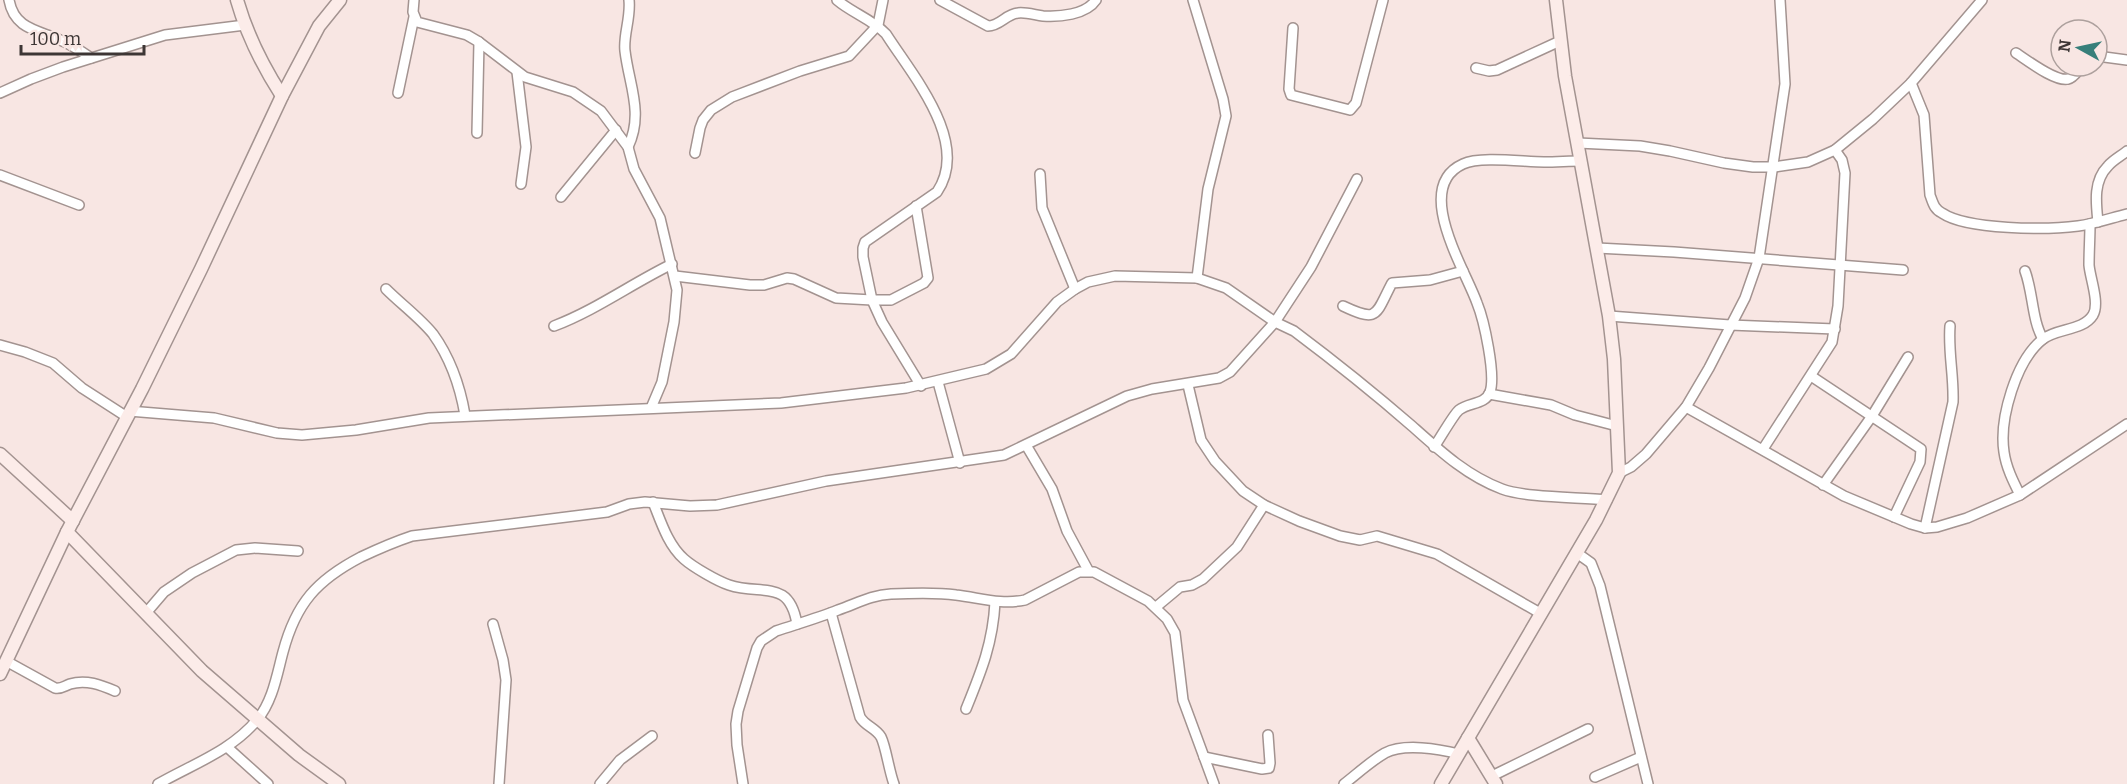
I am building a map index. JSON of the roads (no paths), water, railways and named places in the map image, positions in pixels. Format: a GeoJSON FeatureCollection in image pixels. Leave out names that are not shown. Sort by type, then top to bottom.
{"type":"FeatureCollection","features":[{"type":"Feature","properties":{"kind":"main road"},"geometry":{"type":"LineString","coordinates":[[237,0],[260,61],[282,96]]}},
{"type":"Feature","properties":{"kind":"main road"},"geometry":{"type":"LineString","coordinates":[[0,674],[70,526],[201,269],[282,96],[319,26],[340,0]]}},
{"type":"Feature","properties":{"kind":"main road"},"geometry":{"type":"LineString","coordinates":[[1441,784],[1577,553],[1607,500],[1619,473],[1614,359],[1609,316],[1560,41],[1556,0]]}},
{"type":"Feature","properties":{"kind":"main road"},"geometry":{"type":"LineString","coordinates":[[0,454],[70,526],[146,613],[202,671],[299,756],[339,784]]}},
{"type":"Feature","properties":{"kind":"main road"},"geometry":{"type":"LineString","coordinates":[[1468,738],[1494,780]]}},
{"type":"Feature","properties":{"kind":"street"},"geometry":{"type":"LineString","coordinates":[[9,0],[10,7],[18,21],[28,29],[58,39],[91,58]]}},
{"type":"Feature","properties":{"kind":"street"},"geometry":{"type":"LineString","coordinates":[[398,93],[414,17],[414,0]]}},
{"type":"Feature","properties":{"kind":"street"},"geometry":{"type":"LineString","coordinates":[[628,147],[636,129],[635,102],[625,52],[629,24],[629,0]]}},
{"type":"Feature","properties":{"kind":"street"},"geometry":{"type":"LineString","coordinates":[[837,0],[851,11],[878,25],[928,99],[942,125],[946,141],[947,155],[942,184],[937,192],[866,242],[863,248],[872,300],[882,322],[921,386]]}},
{"type":"Feature","properties":{"kind":"street"},"geometry":{"type":"LineString","coordinates":[[695,153],[700,128],[711,110],[732,97],[800,71],[849,56],[878,25],[883,0]]}},
{"type":"Feature","properties":{"kind":"street"},"geometry":{"type":"LineString","coordinates":[[940,0],[988,26],[995,26],[1009,16],[1019,13],[1044,16],[1085,10],[1091,7],[1096,0]]}},
{"type":"Feature","properties":{"kind":"street"},"geometry":{"type":"LineString","coordinates":[[1194,0],[1226,116],[1208,189],[1197,278]]}},
{"type":"Feature","properties":{"kind":"street"},"geometry":{"type":"LineString","coordinates":[[1293,28],[1289,89],[1291,95],[1350,111],[1356,103],[1383,0]]}},
{"type":"Feature","properties":{"kind":"street"},"geometry":{"type":"LineString","coordinates":[[1619,473],[1631,467],[1646,454],[1686,407],[1709,369],[1745,298],[1759,258],[1785,84],[1780,0]]}},
{"type":"Feature","properties":{"kind":"street"},"geometry":{"type":"LineString","coordinates":[[1578,143],[1640,146],[1724,164],[1753,167],[1774,167],[1808,162],[1835,150],[1873,119],[1911,83],[1982,0]]}},
{"type":"Feature","properties":{"kind":"street"},"geometry":{"type":"LineString","coordinates":[[414,17],[417,22],[467,36],[479,42],[525,77],[573,92],[601,111],[628,147],[634,169],[657,209],[677,290],[674,322],[662,382],[651,408]]}},
{"type":"Feature","properties":{"kind":"street"},"geometry":{"type":"LineString","coordinates":[[0,93],[31,79],[165,35],[245,25]]}},
{"type":"Feature","properties":{"kind":"street"},"geometry":{"type":"LineString","coordinates":[[1476,68],[1489,71],[1497,69],[1560,41]]}},
{"type":"Feature","properties":{"kind":"street"},"geometry":{"type":"LineString","coordinates":[[477,133],[479,42]]}},
{"type":"Feature","properties":{"kind":"street"},"geometry":{"type":"LineString","coordinates":[[2016,53],[2049,73]]}},
{"type":"Feature","properties":{"kind":"street"},"geometry":{"type":"LineString","coordinates":[[2109,58],[2127,60]]}},
{"type":"Feature","properties":{"kind":"street"},"geometry":{"type":"LineString","coordinates":[[517,72],[526,147],[521,184]]}},
{"type":"Feature","properties":{"kind":"street"},"geometry":{"type":"LineString","coordinates":[[1911,83],[1924,115],[1930,195],[1934,206],[1940,213],[1981,225],[2065,228],[2127,214]]}},
{"type":"Feature","properties":{"kind":"street"},"geometry":{"type":"LineString","coordinates":[[561,197],[616,130]]}},
{"type":"Feature","properties":{"kind":"street"},"geometry":{"type":"LineString","coordinates":[[1763,449],[1832,342],[1840,265],[1845,173],[1842,160],[1835,150]]}},
{"type":"Feature","properties":{"kind":"street"},"geometry":{"type":"LineString","coordinates":[[2020,495],[2008,468],[2004,451],[2003,427],[2018,373],[2043,339],[2076,326],[2093,315],[2095,308],[2093,282],[2089,265],[2097,186],[2108,165],[2127,152]]}},
{"type":"Feature","properties":{"kind":"street"},"geometry":{"type":"LineString","coordinates":[[1434,447],[1459,410],[1485,399],[1489,394],[1491,366],[1478,304],[1447,231],[1441,204],[1443,186],[1450,172],[1464,163],[1581,160]]}},
{"type":"Feature","properties":{"kind":"street"},"geometry":{"type":"LineString","coordinates":[[1040,174],[1042,207],[1075,288]]}},
{"type":"Feature","properties":{"kind":"street"},"geometry":{"type":"LineString","coordinates":[[0,175],[78,205]]}},
{"type":"Feature","properties":{"kind":"street"},"geometry":{"type":"LineString","coordinates":[[158,784],[215,755],[257,720],[267,704],[276,680],[291,626],[316,586],[337,570],[391,542],[412,536],[607,512],[629,504],[653,502],[690,506],[717,505],[826,481],[1004,455],[1127,396],[1152,389],[1188,385],[1219,378],[1230,372],[1275,322],[1311,267],[1357,179]]}},
{"type":"Feature","properties":{"kind":"street"},"geometry":{"type":"LineString","coordinates":[[675,276],[750,285],[764,285],[788,278],[836,298],[891,300],[924,283],[928,278],[916,206]]}},
{"type":"Feature","properties":{"kind":"street"},"geometry":{"type":"LineString","coordinates":[[1597,248],[1903,270]]}},
{"type":"Feature","properties":{"kind":"street"},"geometry":{"type":"LineString","coordinates":[[554,326],[604,303],[632,284],[672,264]]}},
{"type":"Feature","properties":{"kind":"street"},"geometry":{"type":"LineString","coordinates":[[1343,306],[1371,316],[1376,312],[1392,283],[1430,280],[1463,271]]}},
{"type":"Feature","properties":{"kind":"street"},"geometry":{"type":"LineString","coordinates":[[2025,271],[2031,286],[2038,330],[2043,339]]}},
{"type":"Feature","properties":{"kind":"street"},"geometry":{"type":"LineString","coordinates":[[0,345],[53,363],[82,388],[128,414],[214,418],[277,433],[302,435],[465,415],[782,404],[921,386],[986,369],[1011,354],[1057,302],[1075,288],[1088,282],[1115,276],[1197,278],[1226,288],[1275,322],[1294,331],[1413,427],[1434,447],[1455,463],[1489,483],[1504,490],[1525,494],[1607,500]]}},
{"type":"Feature","properties":{"kind":"street"},"geometry":{"type":"LineString","coordinates":[[386,289],[432,333],[452,367],[461,392],[465,415]]}},
{"type":"Feature","properties":{"kind":"street"},"geometry":{"type":"LineString","coordinates":[[1609,316],[1730,325],[1835,329]]}},
{"type":"Feature","properties":{"kind":"street"},"geometry":{"type":"LineString","coordinates":[[1925,528],[1953,402],[1954,383],[1949,355],[1950,326]]}},
{"type":"Feature","properties":{"kind":"street"},"geometry":{"type":"LineString","coordinates":[[1823,485],[1872,416],[1908,357]]}},
{"type":"Feature","properties":{"kind":"street"},"geometry":{"type":"LineString","coordinates":[[1811,376],[1921,449],[1920,462],[1894,517]]}},
{"type":"Feature","properties":{"kind":"street"},"geometry":{"type":"LineString","coordinates":[[938,382],[960,463]]}},
{"type":"Feature","properties":{"kind":"street"},"geometry":{"type":"LineString","coordinates":[[1188,385],[1201,440],[1215,461],[1243,491],[1264,505],[1341,536],[1360,540],[1377,536],[1437,554],[1540,613]]}},
{"type":"Feature","properties":{"kind":"street"},"geometry":{"type":"LineString","coordinates":[[1489,394],[1551,405],[1575,415],[1617,426]]}},
{"type":"Feature","properties":{"kind":"street"},"geometry":{"type":"LineString","coordinates":[[1686,407],[1823,485],[1894,517],[1925,528],[1937,528],[1967,518],[2020,495],[2127,424]]}},
{"type":"Feature","properties":{"kind":"street"},"geometry":{"type":"LineString","coordinates":[[1026,445],[1052,489],[1067,531],[1088,570]]}},
{"type":"Feature","properties":{"kind":"street"},"geometry":{"type":"LineString","coordinates":[[653,502],[673,546],[684,560],[729,585],[771,591],[786,596],[792,603],[797,624]]}},
{"type":"Feature","properties":{"kind":"street"},"geometry":{"type":"LineString","coordinates":[[1156,607],[1180,587],[1192,585],[1212,571],[1237,547],[1264,505]]}},
{"type":"Feature","properties":{"kind":"street"},"geometry":{"type":"LineString","coordinates":[[146,613],[164,592],[192,573],[236,550],[255,548],[298,551]]}},
{"type":"Feature","properties":{"kind":"street"},"geometry":{"type":"LineString","coordinates":[[1577,553],[1592,562],[1600,586],[1648,784]]}},
{"type":"Feature","properties":{"kind":"street"},"geometry":{"type":"LineString","coordinates":[[743,784],[736,724],[757,648],[767,636],[869,597],[889,594],[956,594],[995,602],[1025,600],[1079,572],[1088,570],[1139,596],[1156,607],[1167,619],[1175,633],[1183,700],[1214,784]]}},
{"type":"Feature","properties":{"kind":"street"},"geometry":{"type":"LineString","coordinates":[[966,709],[985,664],[994,629],[995,602]]}},
{"type":"Feature","properties":{"kind":"street"},"geometry":{"type":"LineString","coordinates":[[831,613],[860,717],[863,723],[875,730],[882,738],[894,784]]}},
{"type":"Feature","properties":{"kind":"street"},"geometry":{"type":"LineString","coordinates":[[493,624],[506,680],[499,784]]}},
{"type":"Feature","properties":{"kind":"street"},"geometry":{"type":"LineString","coordinates":[[6,661],[56,688],[60,689],[69,684],[81,682],[99,684],[115,691]]}},
{"type":"Feature","properties":{"kind":"street"},"geometry":{"type":"LineString","coordinates":[[1494,780],[1588,729]]}},
{"type":"Feature","properties":{"kind":"street"},"geometry":{"type":"LineString","coordinates":[[1204,757],[1251,767],[1269,768],[1268,735]]}},
{"type":"Feature","properties":{"kind":"street"},"geometry":{"type":"LineString","coordinates":[[600,784],[620,760],[652,736]]}},
{"type":"Feature","properties":{"kind":"street"},"geometry":{"type":"LineString","coordinates":[[227,747],[268,784]]}},
{"type":"Feature","properties":{"kind":"street"},"geometry":{"type":"LineString","coordinates":[[1344,784],[1383,754],[1391,751],[1435,748],[1459,754]]}},
{"type":"Feature","properties":{"kind":"street"},"geometry":{"type":"LineString","coordinates":[[1595,777],[1641,757]]}}]}
